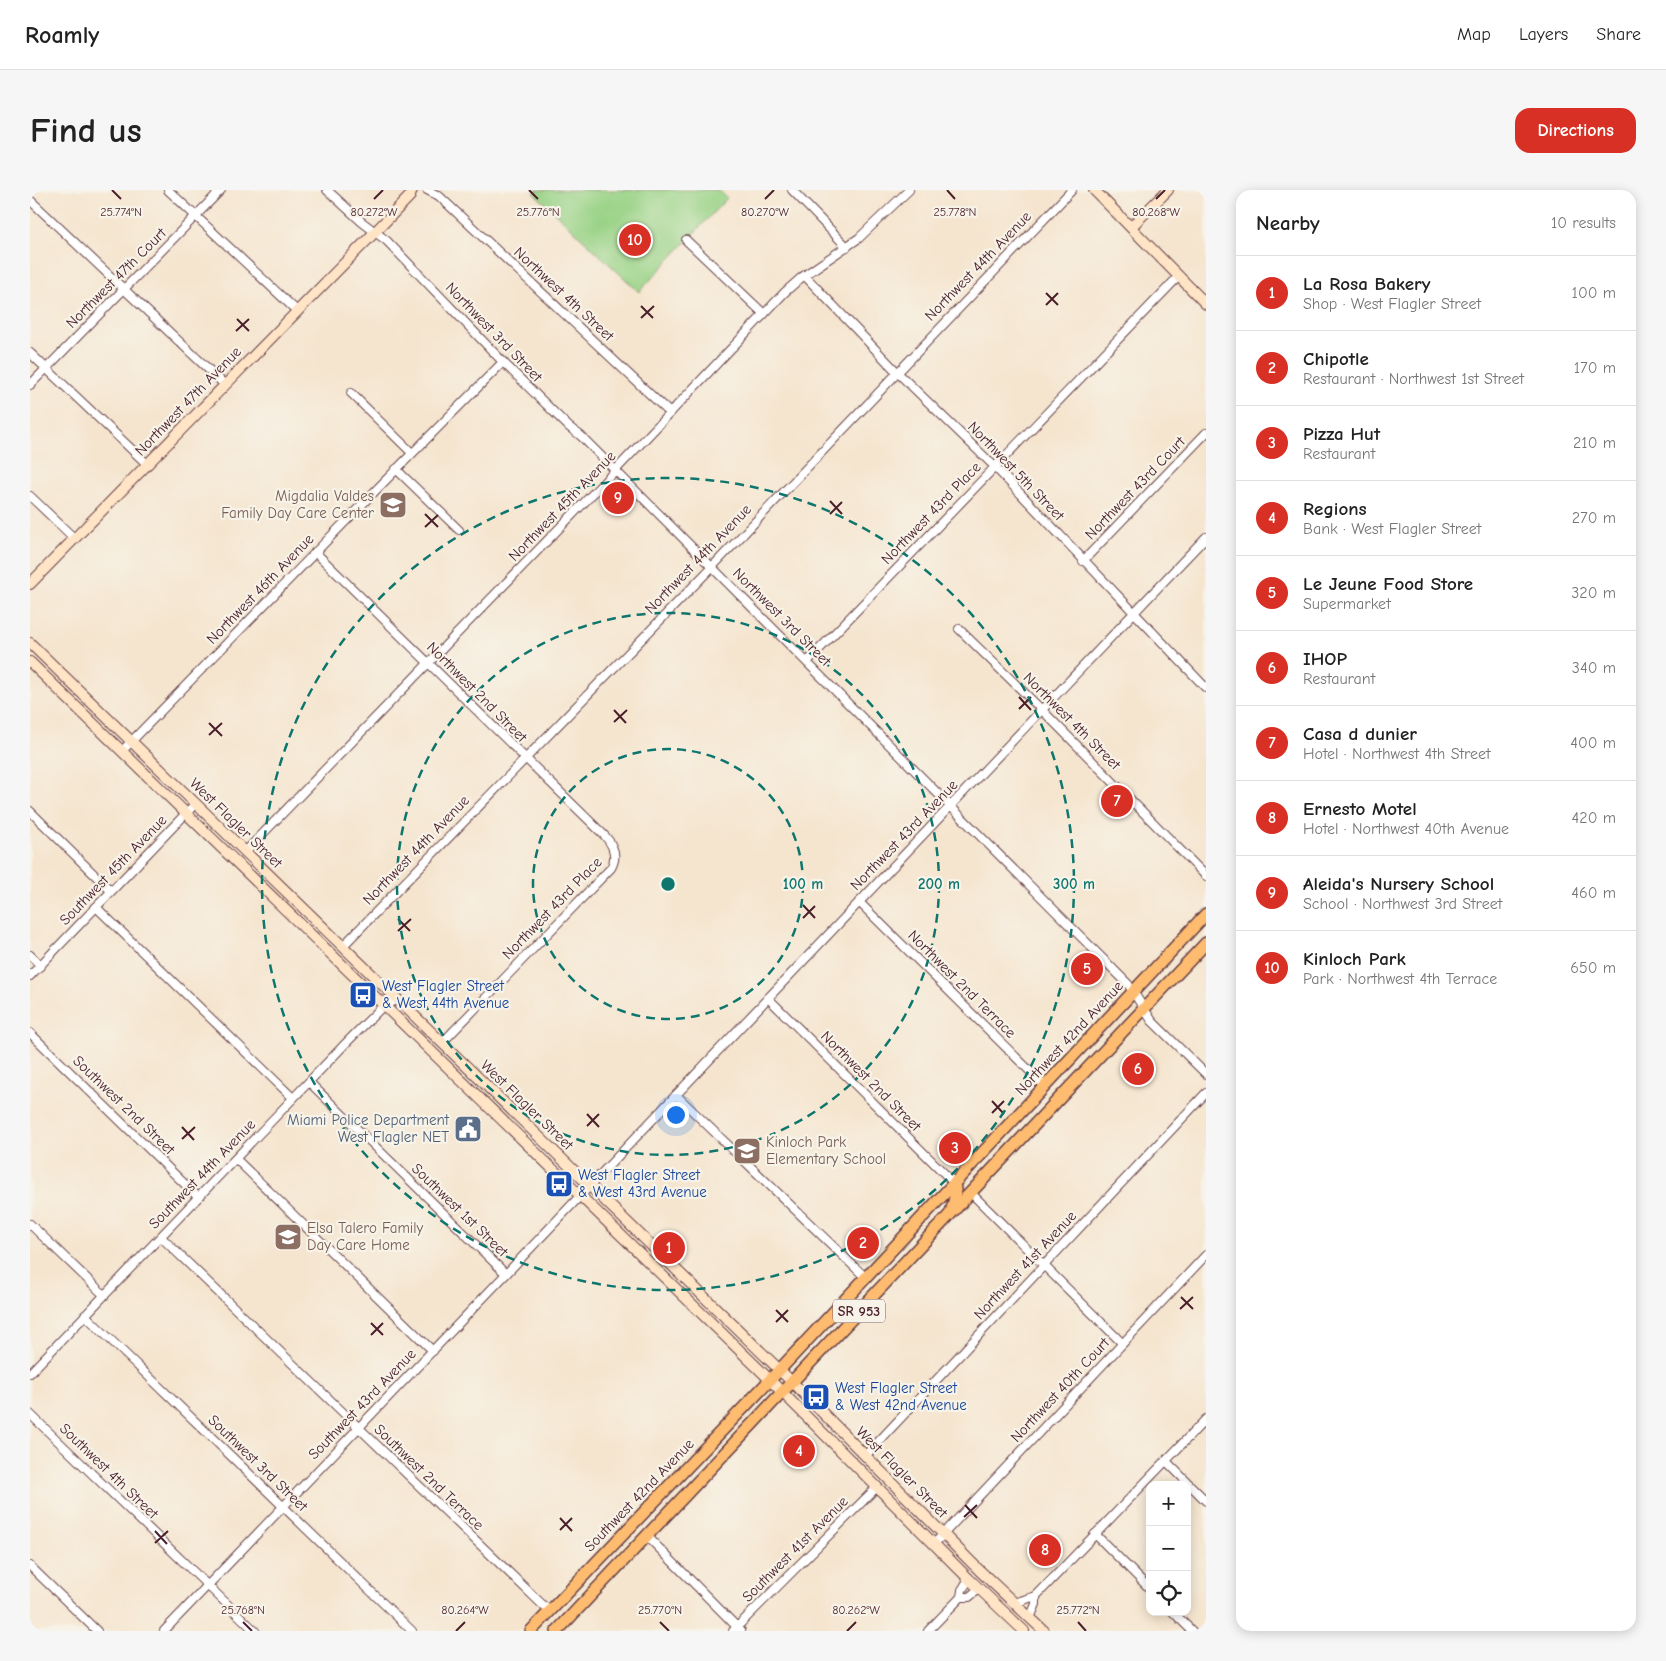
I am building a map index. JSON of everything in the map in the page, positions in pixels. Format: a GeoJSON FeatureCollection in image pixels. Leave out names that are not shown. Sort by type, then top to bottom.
{"type":"FeatureCollection","features":[{"type":"Feature","properties":{"kind":"main road","name":"Northwest 47th Avenue"},"geometry":{"type":"LineString","coordinates":[[30,584],[411,193],[415,194],[420,190]]}},
{"type":"Feature","properties":{"kind":"main road"},"geometry":{"type":"LineString","coordinates":[[1094,190],[1206,304]]}},
{"type":"Feature","properties":{"kind":"main road"},"geometry":{"type":"LineString","coordinates":[[1131,227],[1168,190]]}},
{"type":"Feature","properties":{"kind":"main road","name":"West Flagler Street"},"geometry":{"type":"LineString","coordinates":[[30,644],[792,1382],[943,1534],[1044,1631]]}},
{"type":"Feature","properties":{"kind":"main road","name":"West Flagler Street"},"geometry":{"type":"LineString","coordinates":[[30,662],[770,1380],[969,1579],[1024,1631]]}},
{"type":"Feature","properties":{"kind":"main road","name":"Northwest 42nd Avenue"},"geometry":{"type":"LineString","coordinates":[[770,1380],[1206,914]]}},
{"type":"Feature","properties":{"kind":"main road"},"geometry":{"type":"LineString","coordinates":[[318,942],[343,946]]}},
{"type":"Feature","properties":{"kind":"main road","name":"SR 953"},"geometry":{"type":"LineString","coordinates":[[557,1631],[1206,943]]}},
{"type":"Feature","properties":{"kind":"main road"},"geometry":{"type":"LineString","coordinates":[[949,1216],[956,1198],[954,1183]]}},
{"type":"Feature","properties":{"kind":"main road","name":"Southwest 42nd Avenue"},"geometry":{"type":"LineString","coordinates":[[531,1631],[770,1380]]}},
{"type":"Feature","properties":{"kind":"main road"},"geometry":{"type":"LineString","coordinates":[[647,1536],[644,1524],[656,1499]]}},
{"type":"Feature","properties":{"kind":"main road"},"geometry":{"type":"LineString","coordinates":[[622,1563],[634,1538],[633,1523]]}},
{"type":"Feature","properties":{"kind":"main road"},"geometry":{"type":"LineString","coordinates":[[550,1612],[550,1631]]}},
{"type":"Feature","properties":{"kind":"street"},"geometry":{"type":"LineString","coordinates":[[168,190],[297,311]]}},
{"type":"Feature","properties":{"kind":"street","name":"Northwest 47th Court"},"geometry":{"type":"LineString","coordinates":[[30,385],[221,190]]}},
{"type":"Feature","properties":{"kind":"street","name":"Northwest 3rd Street"},"geometry":{"type":"LineString","coordinates":[[328,190],[391,245],[504,362],[569,427],[581,436],[1128,984],[1152,1021],[1206,1074]]}},
{"type":"Feature","properties":{"kind":"street","name":"Northwest 4th Street"},"geometry":{"type":"LineString","coordinates":[[427,190],[438,193],[670,412]]}},
{"type":"Feature","properties":{"kind":"street"},"geometry":{"type":"LineString","coordinates":[[792,190],[847,247]]}},
{"type":"Feature","properties":{"kind":"street","name":"Northwest 45th Avenue"},"geometry":{"type":"LineString","coordinates":[[245,852],[616,471],[785,292],[867,231],[908,190]]}},
{"type":"Feature","properties":{"kind":"street","name":"Northwest 44th Avenue"},"geometry":{"type":"LineString","coordinates":[[343,946],[526,760],[1072,190]]}},
{"type":"Feature","properties":{"kind":"street"},"geometry":{"type":"LineString","coordinates":[[30,200],[225,385]]}},
{"type":"Feature","properties":{"kind":"street"},"geometry":{"type":"LineString","coordinates":[[686,240],[764,314]]}},
{"type":"Feature","properties":{"kind":"street","name":"Northwest 5th Street"},"geometry":{"type":"LineString","coordinates":[[804,276],[897,372],[995,467],[1206,688]]}},
{"type":"Feature","properties":{"kind":"street","name":"Northwest 43rd Place"},"geometry":{"type":"LineString","coordinates":[[807,662],[1179,276]]}},
{"type":"Feature","properties":{"kind":"street"},"geometry":{"type":"LineString","coordinates":[[30,353],[147,464]]}},
{"type":"Feature","properties":{"kind":"street","name":"Northwest 46th Avenue"},"geometry":{"type":"LineString","coordinates":[[122,751],[396,469],[504,362]]}},
{"type":"Feature","properties":{"kind":"street"},"geometry":{"type":"LineString","coordinates":[[351,393],[412,453]]}},
{"type":"Feature","properties":{"kind":"street","name":"Northwest 43rd Court"},"geometry":{"type":"LineString","coordinates":[[1083,561],[1206,433]]}},
{"type":"Feature","properties":{"kind":"street"},"geometry":{"type":"LineString","coordinates":[[396,469],[459,530]]}},
{"type":"Feature","properties":{"kind":"street"},"geometry":{"type":"LineString","coordinates":[[30,496],[75,539]]}},
{"type":"Feature","properties":{"kind":"street","name":"Northwest 43rd Avenue"},"geometry":{"type":"LineString","coordinates":[[580,1195],[1206,537]]}},
{"type":"Feature","properties":{"kind":"street","name":"Northwest 2nd Street"},"geometry":{"type":"LineString","coordinates":[[315,552],[605,836],[615,854]]}},
{"type":"Feature","properties":{"kind":"street","name":"Northwest 4th Street"},"geometry":{"type":"LineString","coordinates":[[959,629],[1206,876]]}},
{"type":"Feature","properties":{"kind":"street","name":"Southwest 45th Avenue"},"geometry":{"type":"LineString","coordinates":[[30,976],[195,804]]}},
{"type":"Feature","properties":{"kind":"street"},"geometry":{"type":"LineString","coordinates":[[30,811],[111,891]]}},
{"type":"Feature","properties":{"kind":"street","name":"Northwest 43rd Place"},"geometry":{"type":"LineString","coordinates":[[442,1043],[611,868],[615,854]]}},
{"type":"Feature","properties":{"kind":"street","name":"Northwest 2nd Terrace"},"geometry":{"type":"LineString","coordinates":[[859,902],[1044,1086]]}},
{"type":"Feature","properties":{"kind":"street"},"geometry":{"type":"LineString","coordinates":[[96,907],[293,1098]]}},
{"type":"Feature","properties":{"kind":"street"},"geometry":{"type":"LineString","coordinates":[[30,955],[40,966]]}},
{"type":"Feature","properties":{"kind":"street","name":"Northwest 2nd Street"},"geometry":{"type":"LineString","coordinates":[[768,998],[954,1183]]}},
{"type":"Feature","properties":{"kind":"street","name":"Southwest 44th Avenue"},"geometry":{"type":"LineString","coordinates":[[30,1372],[384,1005],[398,1000]]}},
{"type":"Feature","properties":{"kind":"street","name":"Southwest 2nd Street"},"geometry":{"type":"LineString","coordinates":[[30,1033],[198,1197]]}},
{"type":"Feature","properties":{"kind":"street","name":"Southwest 1st Street"},"geometry":{"type":"LineString","coordinates":[[308,1082],[506,1274]]}},
{"type":"Feature","properties":{"kind":"street","name":"Northwest 41st Avenue"},"geometry":{"type":"LineString","coordinates":[[865,1456],[1206,1093]]}},
{"type":"Feature","properties":{"kind":"street"},"geometry":{"type":"LineString","coordinates":[[676,1095],[865,1277]]}},
{"type":"Feature","properties":{"kind":"street"},"geometry":{"type":"LineString","coordinates":[[236,1159],[433,1351]]}},
{"type":"Feature","properties":{"kind":"street"},"geometry":{"type":"LineString","coordinates":[[971,1193],[1122,1343]]}},
{"type":"Feature","properties":{"kind":"street","name":"Southwest 43rd Avenue"},"geometry":{"type":"LineString","coordinates":[[164,1631],[580,1195]]}},
{"type":"Feature","properties":{"kind":"street"},"geometry":{"type":"LineString","coordinates":[[30,1224],[104,1295]]}},
{"type":"Feature","properties":{"kind":"street","name":"Southwest 2nd Terrace"},"geometry":{"type":"LineString","coordinates":[[160,1237],[550,1612]]}},
{"type":"Feature","properties":{"kind":"street","name":"Northwest 40th Court"},"geometry":{"type":"LineString","coordinates":[[934,1544],[1206,1255]]}},
{"type":"Feature","properties":{"kind":"street","name":"Southwest 3rd Street"},"geometry":{"type":"LineString","coordinates":[[85,1315],[412,1631]]}},
{"type":"Feature","properties":{"kind":"street","name":"Southwest 4th Street"},"geometry":{"type":"LineString","coordinates":[[30,1414],[255,1631]]}},
{"type":"Feature","properties":{"kind":"street"},"geometry":{"type":"LineString","coordinates":[[1014,1603],[1036,1596],[1206,1419]]}},
{"type":"Feature","properties":{"kind":"street"},"geometry":{"type":"LineString","coordinates":[[1166,1461],[1206,1501]]}},
{"type":"Feature","properties":{"kind":"street","name":"Southwest 41st Avenue"},"geometry":{"type":"LineString","coordinates":[[737,1630],[877,1487]]}},
{"type":"Feature","properties":{"kind":"street"},"geometry":{"type":"LineString","coordinates":[[1095,1534],[1146,1585]]}},
{"type":"Feature","properties":{"kind":"street"},"geometry":{"type":"LineString","coordinates":[[647,1536],[737,1630]]}},
{"type":"Feature","properties":{"kind":"street"},"geometry":{"type":"LineString","coordinates":[[30,1566],[98,1631]]}},
{"type":"Feature","properties":{"kind":"street"},"geometry":{"type":"LineString","coordinates":[[928,1631],[961,1597],[962,1590],[969,1579]]}},
{"type":"Feature","properties":{"kind":"street"},"geometry":{"type":"LineString","coordinates":[[961,1597],[969,1596],[980,1589]]}},
{"type":"Feature","properties":{"kind":"street"},"geometry":{"type":"LineString","coordinates":[[1030,1618],[1036,1604],[1036,1596]]}},
{"type":"Feature","properties":{"kind":"street"},"geometry":{"type":"LineString","coordinates":[[1177,1616],[1192,1631]]}},
{"type":"Feature","properties":{"kind":"green space"},"geometry":{"type":"Polygon","coordinates":[[[537,190],[719,190],[727,198],[639,292],[534,193],[537,190]]]}},
{"type":"Feature","properties":{"kind":"place","name":"Kinloch Park"},"geometry":{"type":"Point","coordinates":[635,240]}},
{"type":"Feature","properties":{"kind":"place","name":"Aleida's Nursery School"},"geometry":{"type":"Point","coordinates":[618,498]}},
{"type":"Feature","properties":{"kind":"place","name":"Migdalia Valdes Family Day Care Center"},"geometry":{"type":"Point","coordinates":[393,505]}},
{"type":"Feature","properties":{"kind":"place","name":"Casa d dunier"},"geometry":{"type":"Point","coordinates":[1117,801]}},
{"type":"Feature","properties":{"kind":"place","name":"Le Jeune Food Store"},"geometry":{"type":"Point","coordinates":[1087,969]}},
{"type":"Feature","properties":{"kind":"place","name":"West Flagler Street & West 44th Avenue"},"geometry":{"type":"Point","coordinates":[363,995]}},
{"type":"Feature","properties":{"kind":"place","name":"IHOP"},"geometry":{"type":"Point","coordinates":[1138,1069]}},
{"type":"Feature","properties":{"kind":"place","name":"Miami Police Department West Flagler NET"},"geometry":{"type":"Point","coordinates":[468,1129]}},
{"type":"Feature","properties":{"kind":"place","name":"Pizza Hut"},"geometry":{"type":"Point","coordinates":[955,1148]}},
{"type":"Feature","properties":{"kind":"place","name":"Kinloch Park Elementary School"},"geometry":{"type":"Point","coordinates":[747,1151]}},
{"type":"Feature","properties":{"kind":"place","name":"West Flagler Street & West 43rd Avenue"},"geometry":{"type":"Point","coordinates":[559,1184]}},
{"type":"Feature","properties":{"kind":"place","name":"Elsa Talero Family Day Care Home"},"geometry":{"type":"Point","coordinates":[288,1237]}},
{"type":"Feature","properties":{"kind":"place","name":"Chipotle"},"geometry":{"type":"Point","coordinates":[863,1243]}},
{"type":"Feature","properties":{"kind":"place","name":"La Rosa Bakery"},"geometry":{"type":"Point","coordinates":[669,1248]}},
{"type":"Feature","properties":{"kind":"place","name":"West Flagler Street & West 42nd Avenue"},"geometry":{"type":"Point","coordinates":[816,1397]}},
{"type":"Feature","properties":{"kind":"place","name":"Regions"},"geometry":{"type":"Point","coordinates":[799,1451]}},
{"type":"Feature","properties":{"kind":"place","name":"Ernesto Motel"},"geometry":{"type":"Point","coordinates":[1045,1550]}}]}
